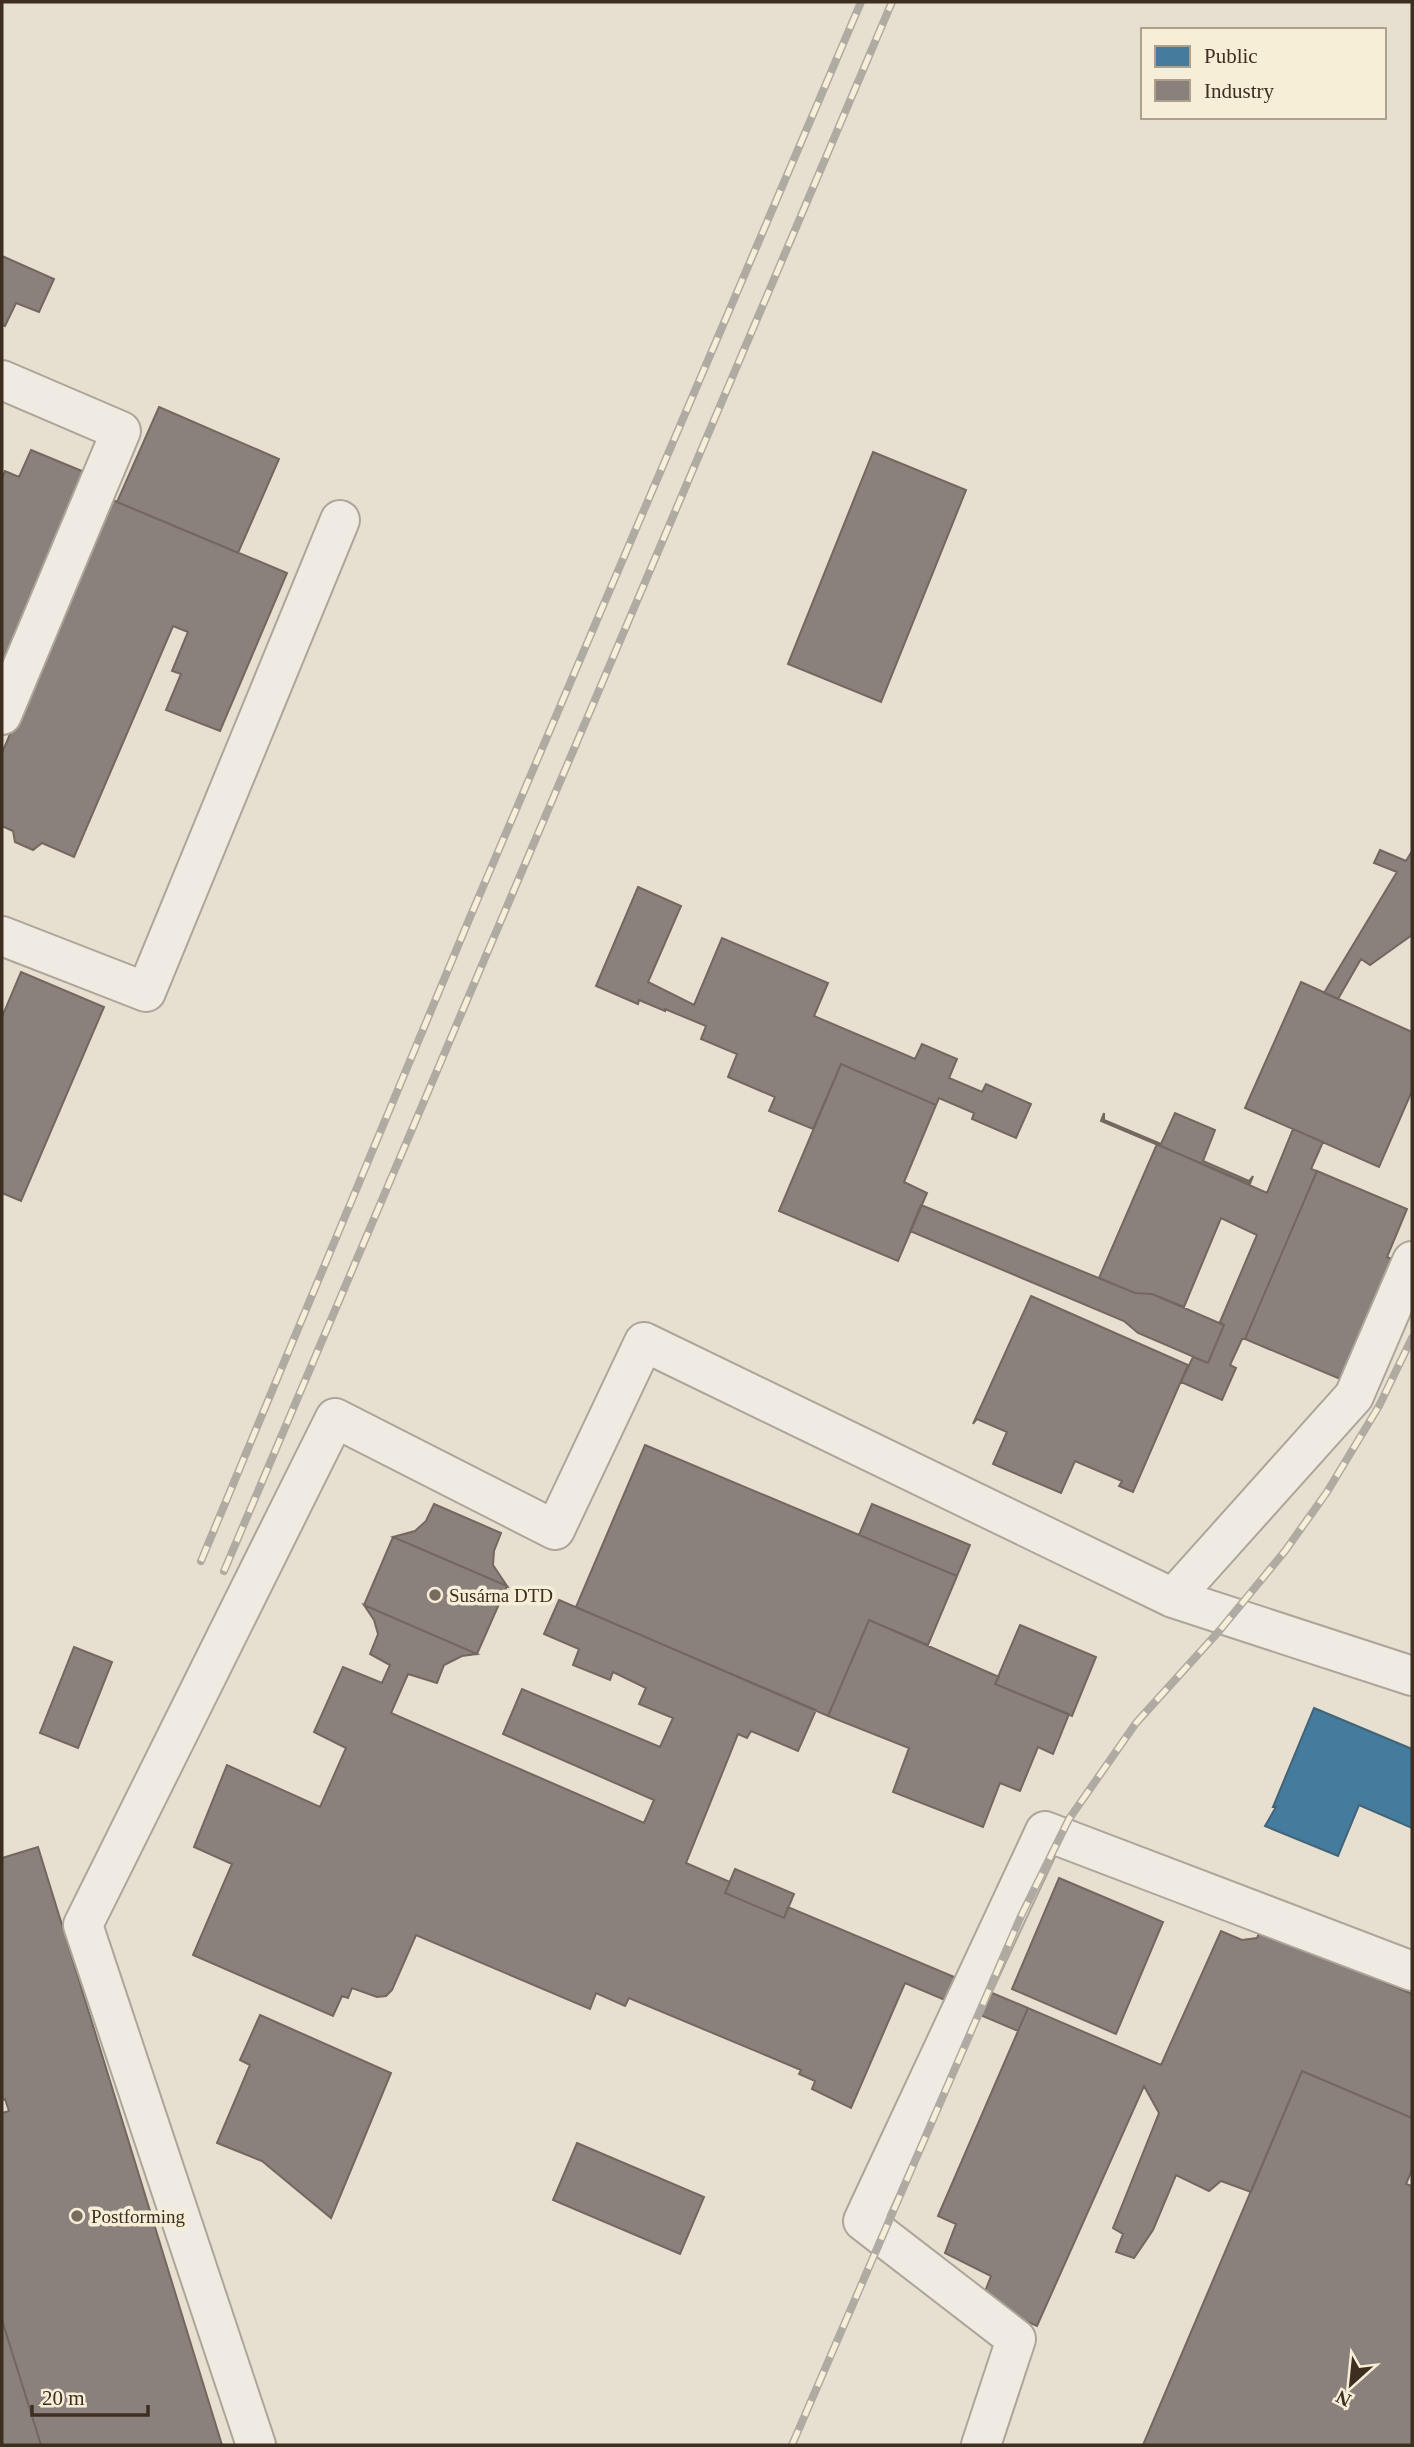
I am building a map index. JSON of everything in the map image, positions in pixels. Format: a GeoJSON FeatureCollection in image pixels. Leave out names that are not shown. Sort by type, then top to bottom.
{"type":"FeatureCollection","features":[{"type":"Feature","properties":{"kind":"lane"},"geometry":{"type":"LineString","coordinates":[[2,380],[121,431],[2,715]]}},
{"type":"Feature","properties":{"kind":"lane"},"geometry":{"type":"LineString","coordinates":[[2,936],[146,992],[341,520]]}},
{"type":"Feature","properties":{"kind":"lane"},"geometry":{"type":"LineString","coordinates":[[1173,1598],[1354,1396],[1412,1261]]}},
{"type":"Feature","properties":{"kind":"lane"},"geometry":{"type":"LineString","coordinates":[[256,2445],[83,1926],[335,1418],[555,1530],[644,1342],[1173,1598],[1412,1676]]}},
{"type":"Feature","properties":{"kind":"lane"},"geometry":{"type":"LineString","coordinates":[[981,2445],[1016,2339],[863,2221],[1045,1831],[1412,1971]]}},
{"type":"Feature","properties":{"kind":"building: Public"},"geometry":{"type":"Polygon","coordinates":[[[1314,1708],[1412,1749],[1412,1828],[1359,1805],[1338,1856],[1265,1826],[1276,1807],[1273,1807],[1314,1708]]]}},
{"type":"Feature","properties":{"kind":"building: Industry"},"geometry":{"type":"Polygon","coordinates":[[[2,256],[54,279],[39,312],[16,303],[5,326],[2,325],[2,256]]]}},
{"type":"Feature","properties":{"kind":"building: Industry"},"geometry":{"type":"Polygon","coordinates":[[[159,407],[279,459],[238,553],[117,502],[159,407]]]}},
{"type":"Feature","properties":{"kind":"building: Industry"},"geometry":{"type":"Polygon","coordinates":[[[31,450],[87,473],[2,677],[2,479],[5,471],[19,477],[31,450]]]}},
{"type":"Feature","properties":{"kind":"building: Industry"},"geometry":{"type":"Polygon","coordinates":[[[873,452],[966,490],[881,702],[788,664],[873,452]]]}},
{"type":"Feature","properties":{"kind":"building: Industry"},"geometry":{"type":"Polygon","coordinates":[[[110,499],[287,573],[220,731],[166,710],[181,674],[172,671],[188,632],[173,626],[74,857],[42,843],[33,850],[15,842],[13,831],[2,826],[2,753],[110,499]]]}},
{"type":"Feature","properties":{"kind":"building: Industry"},"geometry":{"type":"Polygon","coordinates":[[[1380,850],[1406,861],[1412,851],[1412,935],[1370,965],[1361,959],[1338,999],[1324,993],[1397,872],[1374,863],[1380,850]]]}},
{"type":"Feature","properties":{"kind":"building: Industry"},"geometry":{"type":"Polygon","coordinates":[[[638,887],[681,906],[648,982],[694,1005],[722,938],[828,983],[814,1016],[915,1059],[922,1044],[957,1059],[949,1078],[982,1092],[986,1084],[1031,1104],[1016,1138],[972,1119],[974,1113],[939,1098],[936,1105],[841,1064],[813,1129],[769,1111],[775,1097],[728,1077],[737,1054],[701,1039],[706,1026],[639,1000],[638,1004],[596,986],[638,887]]]}},
{"type":"Feature","properties":{"kind":"building: Industry"},"geometry":{"type":"Polygon","coordinates":[[[21,972],[104,1007],[21,1201],[2,1193],[2,1017],[21,972]]]}},
{"type":"Feature","properties":{"kind":"building: Industry"},"geometry":{"type":"Polygon","coordinates":[[[1301,982],[1412,1032],[1412,1091],[1379,1167],[1245,1108],[1301,982]]]}},
{"type":"Feature","properties":{"kind":"building: Industry"},"geometry":{"type":"Polygon","coordinates":[[[841,1064],[936,1105],[904,1182],[927,1193],[898,1261],[779,1211],[841,1064]]]}},
{"type":"Feature","properties":{"kind":"building: Industry"},"geometry":{"type":"Polygon","coordinates":[[[1104,1113],[1104,1120],[1161,1144],[1175,1113],[1215,1130],[1203,1161],[1249,1181],[1253,1176],[1250,1184],[1101,1121],[1104,1113]]]}},
{"type":"Feature","properties":{"kind":"building: Industry"},"geometry":{"type":"Polygon","coordinates":[[[1293,1129],[1323,1142],[1311,1169],[1317,1171],[1245,1339],[1242,1339],[1230,1365],[1236,1368],[1222,1400],[1181,1382],[1193,1357],[1208,1363],[1224,1325],[1220,1322],[1257,1235],[1221,1218],[1184,1307],[1152,1294],[1135,1293],[1099,1278],[1157,1144],[1267,1193],[1293,1129]]]}},
{"type":"Feature","properties":{"kind":"building: Industry"},"geometry":{"type":"Polygon","coordinates":[[[1317,1171],[1407,1209],[1387,1257],[1397,1261],[1345,1381],[1245,1339],[1317,1171]]]}},
{"type":"Feature","properties":{"kind":"building: Industry"},"geometry":{"type":"Polygon","coordinates":[[[921,1205],[1135,1293],[1152,1294],[1224,1325],[1208,1363],[1138,1333],[1124,1321],[910,1231],[921,1205]]]}},
{"type":"Feature","properties":{"kind":"building: Industry"},"geometry":{"type":"Polygon","coordinates":[[[1031,1296],[1188,1365],[1133,1492],[1119,1486],[1122,1481],[1075,1461],[1061,1493],[993,1464],[1007,1432],[977,1419],[973,1424],[1031,1296]]]}},
{"type":"Feature","properties":{"kind":"building: Industry"},"geometry":{"type":"Polygon","coordinates":[[[645,1445],[957,1576],[928,1645],[869,1620],[828,1716],[576,1607],[645,1445]]]}},
{"type":"Feature","properties":{"kind":"building: Industry"},"geometry":{"type":"Polygon","coordinates":[[[434,1504],[501,1533],[494,1551],[493,1565],[507,1586],[393,1537],[415,1531],[426,1521],[434,1504]]]}},
{"type":"Feature","properties":{"kind":"building: Industry"},"geometry":{"type":"Polygon","coordinates":[[[872,1504],[970,1545],[957,1576],[859,1535],[872,1504]]]}},
{"type":"Feature","properties":{"kind":"building: Industry","name":"Susárna DTD"},"geometry":{"type":"Polygon","coordinates":[[[393,1537],[507,1586],[477,1654],[364,1605],[393,1537]]]}},
{"type":"Feature","properties":{"kind":"building: Industry"},"geometry":{"type":"Polygon","coordinates":[[[559,1600],[816,1710],[798,1751],[751,1731],[747,1738],[738,1734],[686,1863],[730,1882],[725,1893],[784,1918],[788,1907],[1028,2008],[1018,2031],[905,1983],[851,2108],[812,2089],[815,2081],[799,2074],[801,2070],[629,1998],[625,2006],[596,1993],[590,2009],[416,1935],[392,1990],[386,1996],[377,1997],[352,1988],[348,1998],[342,1996],[333,2016],[193,1955],[232,1864],[194,1847],[227,1765],[320,1807],[346,1748],[314,1732],[343,1667],[382,1683],[390,1665],[370,1654],[378,1634],[374,1620],[364,1605],[477,1654],[462,1656],[444,1665],[437,1683],[408,1674],[391,1713],[644,1823],[654,1800],[503,1734],[522,1689],[660,1747],[673,1718],[639,1704],[646,1688],[613,1672],[610,1680],[573,1665],[579,1649],[544,1634],[559,1600]]]}},
{"type":"Feature","properties":{"kind":"building: Industry"},"geometry":{"type":"Polygon","coordinates":[[[869,1620],[999,1677],[995,1684],[1069,1714],[1053,1754],[1038,1747],[1020,1791],[1000,1783],[983,1827],[893,1792],[909,1748],[828,1716],[869,1620]]]}},
{"type":"Feature","properties":{"kind":"building: Industry"},"geometry":{"type":"Polygon","coordinates":[[[1020,1625],[1096,1657],[1072,1716],[995,1684],[1020,1625]]]}},
{"type":"Feature","properties":{"kind":"building: Industry"},"geometry":{"type":"Polygon","coordinates":[[[74,1647],[112,1662],[78,1748],[40,1733],[74,1647]]]}},
{"type":"Feature","properties":{"kind":"building: Industry","name":"Postforming"},"geometry":{"type":"Polygon","coordinates":[[[38,1847],[222,2445],[41,2445],[2,2320],[2,2113],[9,2111],[5,2099],[2,2100],[2,1858],[38,1847]]]}},
{"type":"Feature","properties":{"kind":"building: Industry"},"geometry":{"type":"Polygon","coordinates":[[[735,1869],[794,1894],[784,1918],[725,1893],[735,1869]]]}},
{"type":"Feature","properties":{"kind":"building: Industry"},"geometry":{"type":"Polygon","coordinates":[[[1059,1878],[1163,1922],[1116,2034],[1012,1989],[1059,1878]]]}},
{"type":"Feature","properties":{"kind":"building: Industry"},"geometry":{"type":"Polygon","coordinates":[[[1261,1929],[1412,1994],[1412,2118],[1302,2071],[1251,2192],[1221,2181],[1209,2191],[1176,2175],[1153,2230],[1134,2258],[1116,2252],[1123,2234],[1113,2228],[1159,2113],[1144,2086],[1037,2326],[981,2302],[991,2276],[945,2253],[956,2224],[938,2216],[1028,2008],[1161,2065],[1221,1931],[1242,1940],[1257,1938],[1261,1929]]]}},
{"type":"Feature","properties":{"kind":"building: Industry"},"geometry":{"type":"Polygon","coordinates":[[[260,2015],[391,2073],[331,2218],[262,2161],[217,2143],[250,2065],[240,2060],[260,2015]]]}},
{"type":"Feature","properties":{"kind":"building: Industry"},"geometry":{"type":"Polygon","coordinates":[[[1302,2071],[1412,2118],[1412,2170],[1406,2184],[1412,2186],[1412,2445],[1143,2445],[1302,2071]]]}},
{"type":"Feature","properties":{"kind":"building: Industry"},"geometry":{"type":"Polygon","coordinates":[[[577,2143],[704,2197],[680,2254],[553,2200],[577,2143]]]}},
{"type":"Feature","properties":{"kind":"building: Industry"},"geometry":{"type":"Polygon","coordinates":[[[2,2320],[41,2445],[2,2445],[2,2320]]]}},
{"type":"Feature","properties":{"kind":"railway"},"geometry":{"type":"LineString","coordinates":[[201,1561],[468,922],[861,2]]}},
{"type":"Feature","properties":{"kind":"railway"},"geometry":{"type":"LineString","coordinates":[[224,1571],[892,2]]}},
{"type":"Feature","properties":{"kind":"railway"},"geometry":{"type":"LineString","coordinates":[[792,2445],[1021,1916],[1069,1819],[1136,1723],[1220,1630],[1285,1551],[1327,1492],[1379,1406],[1412,1338]]}},
{"type":"Feature","properties":{"kind":"place","name":"Susárna DTD"},"geometry":{"type":"Point","coordinates":[435,1595]}},
{"type":"Feature","properties":{"kind":"place","name":"Postforming"},"geometry":{"type":"Point","coordinates":[77,2216]}}]}
